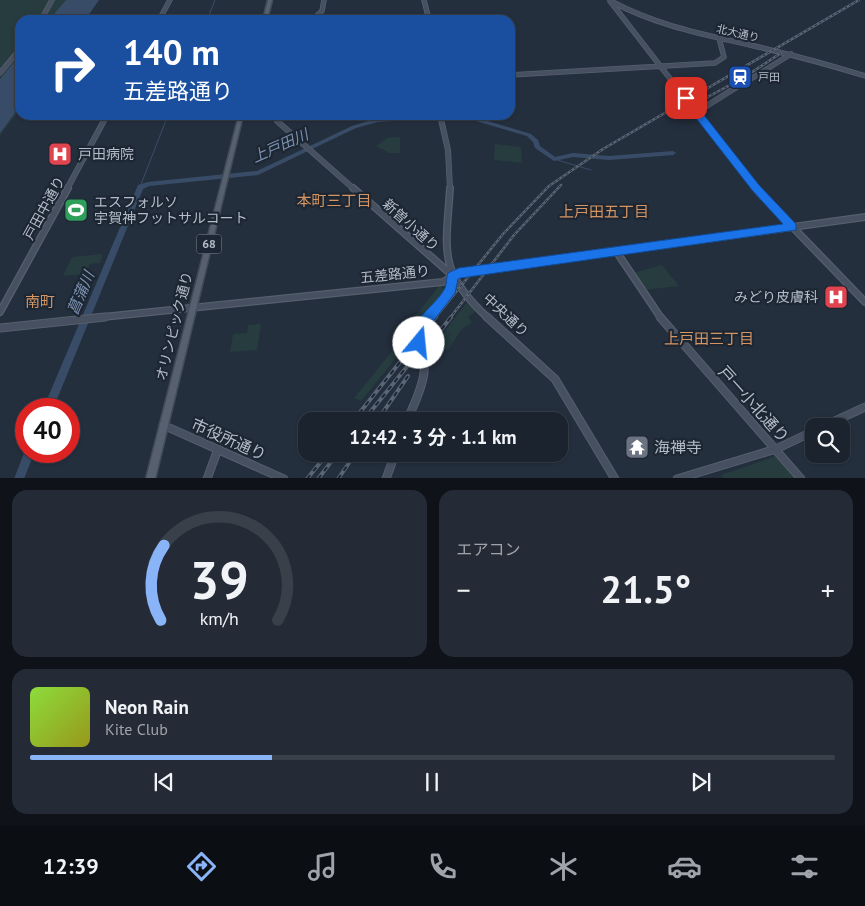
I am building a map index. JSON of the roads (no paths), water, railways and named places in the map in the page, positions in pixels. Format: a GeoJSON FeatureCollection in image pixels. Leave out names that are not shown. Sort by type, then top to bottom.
{"type":"FeatureCollection","features":[{"type":"Feature","properties":{"kind":"main road"},"geometry":{"type":"LineString","coordinates":[[266,15],[270,0]]}},
{"type":"Feature","properties":{"kind":"main road","name":"オリンピック通り"},"geometry":{"type":"LineString","coordinates":[[150,478],[240,120]]}},
{"type":"Feature","properties":{"kind":"street"},"geometry":{"type":"LineString","coordinates":[[44,15],[52,0]]}},
{"type":"Feature","properties":{"kind":"street"},"geometry":{"type":"LineString","coordinates":[[162,15],[170,0]]}},
{"type":"Feature","properties":{"kind":"street"},"geometry":{"type":"LineString","coordinates":[[317,15],[322,10],[324,0]]}},
{"type":"Feature","properties":{"kind":"street"},"geometry":{"type":"LineString","coordinates":[[424,0],[428,15]]}},
{"type":"Feature","properties":{"kind":"street"},"geometry":{"type":"LineString","coordinates":[[610,0],[755,188],[865,302]]}},
{"type":"Feature","properties":{"kind":"street","name":"北大通り"},"geometry":{"type":"LineString","coordinates":[[610,0],[650,21],[791,54],[865,76]]}},
{"type":"Feature","properties":{"kind":"street"},"geometry":{"type":"LineString","coordinates":[[515,75],[720,61],[724,56],[720,38]]}},
{"type":"Feature","properties":{"kind":"street"},"geometry":{"type":"LineString","coordinates":[[692,108],[705,107],[791,54]]}},
{"type":"Feature","properties":{"kind":"street"},"geometry":{"type":"LineString","coordinates":[[0,73],[15,55]]}},
{"type":"Feature","properties":{"kind":"street","name":"戸田中通り"},"geometry":{"type":"LineString","coordinates":[[0,312],[104,120]]}},
{"type":"Feature","properties":{"kind":"street","name":"新曽小通り"},"geometry":{"type":"LineString","coordinates":[[277,120],[453,276]]}},
{"type":"Feature","properties":{"kind":"street","name":"中央通り"},"geometry":{"type":"LineString","coordinates":[[442,120],[450,160],[450,194],[445,240],[453,276],[480,308],[555,379],[615,478]]}},
{"type":"Feature","properties":{"kind":"street","name":"五差路通り"},"geometry":{"type":"LineString","coordinates":[[0,328],[443,282],[459,273],[865,217]]}},
{"type":"Feature","properties":{"kind":"street","name":"戸一小北通り"},"geometry":{"type":"LineString","coordinates":[[616,251],[656,313],[801,478]]}},
{"type":"Feature","properties":{"kind":"street"},"geometry":{"type":"LineString","coordinates":[[410,412],[424,373],[424,361],[418,340],[419,332],[423,324],[451,290],[453,276]]}},
{"type":"Feature","properties":{"kind":"street"},"geometry":{"type":"LineString","coordinates":[[841,418],[865,407]]}},
{"type":"Feature","properties":{"kind":"street","name":"市役所通り"},"geometry":{"type":"LineString","coordinates":[[163,425],[284,478]]}},
{"type":"Feature","properties":{"kind":"street"},"geometry":{"type":"LineString","coordinates":[[677,478],[776,449],[805,435]]}},
{"type":"Feature","properties":{"kind":"street"},"geometry":{"type":"LineString","coordinates":[[207,478],[218,449]]}},
{"type":"Feature","properties":{"kind":"street"},"geometry":{"type":"LineString","coordinates":[[386,478],[392,462]]}},
{"type":"Feature","properties":{"kind":"water"},"geometry":{"type":"Polygon","coordinates":[[[66,0],[99,0],[88,15],[53,15],[66,0]]]}},
{"type":"Feature","properties":{"kind":"water"},"geometry":{"type":"Polygon","coordinates":[[[15,61],[15,113],[0,133],[0,79],[15,61]]]}},
{"type":"Feature","properties":{"kind":"waterway"},"geometry":{"type":"LineString","coordinates":[[209,15],[215,0]]}},
{"type":"Feature","properties":{"kind":"waterway"},"geometry":{"type":"LineString","coordinates":[[140,187],[166,120]]}},
{"type":"Feature","properties":{"kind":"waterway","name":"上戸田川"},"geometry":{"type":"LineString","coordinates":[[53,398],[140,187],[148,184],[258,173],[354,127],[378,120]]}},
{"type":"Feature","properties":{"kind":"waterway","name":"上戸田川"},"geometry":{"type":"LineString","coordinates":[[479,120],[529,135],[536,141],[537,147],[554,159],[573,155],[609,158],[673,153]]}},
{"type":"Feature","properties":{"kind":"waterway","name":"上戸田川"},"geometry":{"type":"LineString","coordinates":[[554,159],[591,170]]}},
{"type":"Feature","properties":{"kind":"waterway","name":"菖蒲川"},"geometry":{"type":"LineString","coordinates":[[19,478],[25,463]]}},
{"type":"Feature","properties":{"kind":"railway"},"geometry":{"type":"LineString","coordinates":[[435,318],[503,234],[549,186],[603,149],[859,0]]}},
{"type":"Feature","properties":{"kind":"railway"},"geometry":{"type":"LineString","coordinates":[[689,107],[743,78],[781,53]]}},
{"type":"Feature","properties":{"kind":"railway"},"geometry":{"type":"LineString","coordinates":[[450,318],[514,235],[561,185]]}},
{"type":"Feature","properties":{"kind":"railway"},"geometry":{"type":"LineString","coordinates":[[360,412],[436,317]]}},
{"type":"Feature","properties":{"kind":"railway"},"geometry":{"type":"LineString","coordinates":[[417,361],[451,317]]}},
{"type":"Feature","properties":{"kind":"railway"},"geometry":{"type":"LineString","coordinates":[[370,412],[418,353]]}},
{"type":"Feature","properties":{"kind":"railway"},"geometry":{"type":"LineString","coordinates":[[383,412],[408,376]]}},
{"type":"Feature","properties":{"kind":"railway"},"geometry":{"type":"LineString","coordinates":[[308,478],[321,462]]}},
{"type":"Feature","properties":{"kind":"railway"},"geometry":{"type":"LineString","coordinates":[[319,478],[331,462]]}},
{"type":"Feature","properties":{"kind":"railway"},"geometry":{"type":"LineString","coordinates":[[339,478],[350,462]]}},
{"type":"Feature","properties":{"kind":"place","name":"戸田"},"geometry":{"type":"Point","coordinates":[740,77]}},
{"type":"Feature","properties":{"kind":"place","name":"戸田病院"},"geometry":{"type":"Point","coordinates":[60,154]}},
{"type":"Feature","properties":{"kind":"place","name":"エスフォルソ 宇賀神フットサルコート"},"geometry":{"type":"Point","coordinates":[76,210]}},
{"type":"Feature","properties":{"kind":"place","name":"みどり皮膚科"},"geometry":{"type":"Point","coordinates":[836,297]}},
{"type":"Feature","properties":{"kind":"place","name":"海禅寺"},"geometry":{"type":"Point","coordinates":[637,447]}},
{"type":"Feature","properties":{"kind":"district","name":"本町三丁目"},"geometry":{"type":"Point","coordinates":[334,201]}},
{"type":"Feature","properties":{"kind":"district","name":"上戸田五丁目"},"geometry":{"type":"Point","coordinates":[604,212]}},
{"type":"Feature","properties":{"kind":"district","name":"南町"},"geometry":{"type":"Point","coordinates":[40,302]}},
{"type":"Feature","properties":{"kind":"district","name":"上戸田三丁目"},"geometry":{"type":"Point","coordinates":[709,339]}}]}
